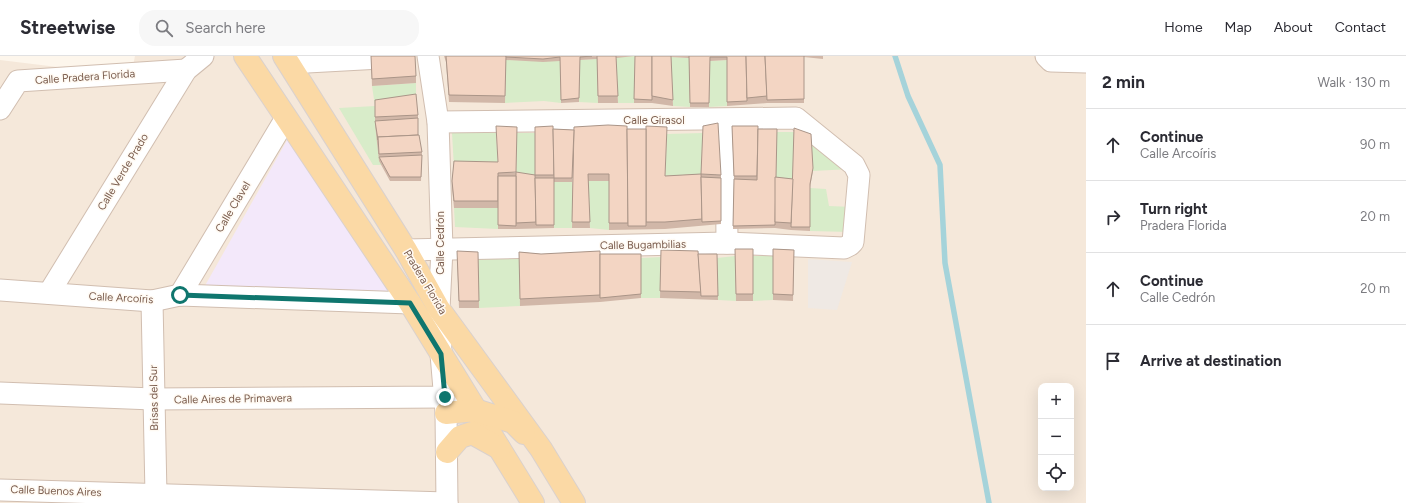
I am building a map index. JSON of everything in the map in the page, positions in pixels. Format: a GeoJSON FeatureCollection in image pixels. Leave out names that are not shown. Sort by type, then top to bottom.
{"type":"FeatureCollection","features":[{"type":"Feature","properties":{"kind":"main road"},"geometry":{"type":"LineString","coordinates":[[245,56],[410,303],[441,354],[458,403],[498,448],[533,503]]}},
{"type":"Feature","properties":{"kind":"main road","name":"Pradera Florida"},"geometry":{"type":"LineString","coordinates":[[287,60],[406,250],[439,308],[541,449],[574,503]]}},
{"type":"Feature","properties":{"kind":"main road"},"geometry":{"type":"LineString","coordinates":[[360,228],[386,243],[406,250]]}},
{"type":"Feature","properties":{"kind":"main road"},"geometry":{"type":"LineString","coordinates":[[458,403],[513,422],[541,449]]}},
{"type":"Feature","properties":{"kind":"main road"},"geometry":{"type":"LineString","coordinates":[[446,452],[460,437],[472,433],[498,448]]}},
{"type":"Feature","properties":{"kind":"street","name":"Calle Verde Prado"},"geometry":{"type":"LineString","coordinates":[[49,293],[186,70],[203,56]]}},
{"type":"Feature","properties":{"kind":"street"},"geometry":{"type":"LineString","coordinates":[[287,60],[417,56]]}},
{"type":"Feature","properties":{"kind":"street","name":"Calle Cedrón"},"geometry":{"type":"LineString","coordinates":[[428,56],[438,122],[442,249],[439,308],[441,354]]}},
{"type":"Feature","properties":{"kind":"street"},"geometry":{"type":"LineString","coordinates":[[1046,56],[1051,61],[1086,62]]}},
{"type":"Feature","properties":{"kind":"street","name":"Calle Pradera Florida"},"geometry":{"type":"LineString","coordinates":[[0,109],[18,81],[186,70]]}},
{"type":"Feature","properties":{"kind":"street","name":"Calle Clavel"},"geometry":{"type":"LineString","coordinates":[[180,295],[286,118]]}},
{"type":"Feature","properties":{"kind":"street","name":"Calle Girasol"},"geometry":{"type":"LineString","coordinates":[[438,122],[726,120],[796,118],[854,165],[859,175],[853,242],[844,248]]}},
{"type":"Feature","properties":{"kind":"street"},"geometry":{"type":"LineString","coordinates":[[726,120],[727,243]]}},
{"type":"Feature","properties":{"kind":"street","name":"Calle Bugambilias"},"geometry":{"type":"LineString","coordinates":[[406,250],[727,243],[844,248]]}},
{"type":"Feature","properties":{"kind":"street","name":"Calle Arcoíris"},"geometry":{"type":"LineString","coordinates":[[0,290],[152,301],[180,295],[410,303]]}},
{"type":"Feature","properties":{"kind":"street","name":"Brisas del Sur"},"geometry":{"type":"LineString","coordinates":[[152,301],[156,494]]}},
{"type":"Feature","properties":{"kind":"street","name":"Calle Aires de Primavera"},"geometry":{"type":"LineString","coordinates":[[0,393],[153,399],[458,403]]}},
{"type":"Feature","properties":{"kind":"street"},"geometry":{"type":"LineString","coordinates":[[447,503],[446,452],[458,403]]}},
{"type":"Feature","properties":{"kind":"street","name":"Calle Buenos Aires"},"geometry":{"type":"LineString","coordinates":[[0,490],[447,503]]}},
{"type":"Feature","properties":{"kind":"shaded area"},"geometry":{"type":"Polygon","coordinates":[[[135,56],[1086,56],[1086,503],[0,503],[0,60],[131,76],[135,56]]]}},
{"type":"Feature","properties":{"kind":"shaded area"},"geometry":{"type":"Polygon","coordinates":[[[290,135],[395,300],[202,291],[290,135]]]}},
{"type":"Feature","properties":{"kind":"shaded area"},"geometry":{"type":"Polygon","coordinates":[[[808,259],[852,262],[837,310],[808,308],[808,259]]]}},
{"type":"Feature","properties":{"kind":"green space"},"geometry":{"type":"Polygon","coordinates":[[[635,56],[634,103],[618,103],[616,57],[635,56]]]}},
{"type":"Feature","properties":{"kind":"green space"},"geometry":{"type":"Polygon","coordinates":[[[671,57],[689,58],[690,107],[673,106],[671,57]]]}},
{"type":"Feature","properties":{"kind":"green space"},"geometry":{"type":"Polygon","coordinates":[[[597,59],[598,103],[579,102],[580,60],[597,59]]]}},
{"type":"Feature","properties":{"kind":"green space"},"geometry":{"type":"Polygon","coordinates":[[[506,60],[560,61],[561,103],[544,101],[505,103],[506,60]]]}},
{"type":"Feature","properties":{"kind":"green space"},"geometry":{"type":"Polygon","coordinates":[[[727,60],[727,106],[709,107],[710,61],[727,60]]]}},
{"type":"Feature","properties":{"kind":"green space"},"geometry":{"type":"Polygon","coordinates":[[[416,83],[416,101],[381,165],[373,165],[339,108],[375,106],[372,86],[416,83]]]}},
{"type":"Feature","properties":{"kind":"green space"},"geometry":{"type":"Polygon","coordinates":[[[777,132],[794,132],[793,186],[775,184],[777,132]]]}},
{"type":"Feature","properties":{"kind":"green space"},"geometry":{"type":"Polygon","coordinates":[[[452,133],[496,133],[498,168],[454,168],[452,133]]]}},
{"type":"Feature","properties":{"kind":"green space"},"geometry":{"type":"Polygon","coordinates":[[[517,133],[535,133],[535,182],[516,179],[517,133]]]}},
{"type":"Feature","properties":{"kind":"green space"},"geometry":{"type":"Polygon","coordinates":[[[703,133],[701,181],[665,182],[667,134],[703,133]]]}},
{"type":"Feature","properties":{"kind":"green space"},"geometry":{"type":"Polygon","coordinates":[[[811,137],[851,169],[813,171],[811,137]]]}},
{"type":"Feature","properties":{"kind":"green space"},"geometry":{"type":"Polygon","coordinates":[[[588,181],[609,181],[609,230],[590,228],[588,181]]]}},
{"type":"Feature","properties":{"kind":"green space"},"geometry":{"type":"Polygon","coordinates":[[[554,182],[572,182],[572,228],[554,228],[554,182]]]}},
{"type":"Feature","properties":{"kind":"green space"},"geometry":{"type":"Polygon","coordinates":[[[810,188],[826,189],[829,206],[853,207],[850,232],[810,231],[810,188]]]}},
{"type":"Feature","properties":{"kind":"green space"},"geometry":{"type":"Polygon","coordinates":[[[454,208],[498,208],[498,229],[455,227],[454,208]]]}},
{"type":"Feature","properties":{"kind":"green space"},"geometry":{"type":"Polygon","coordinates":[[[735,256],[736,301],[718,300],[717,258],[735,256]]]}},
{"type":"Feature","properties":{"kind":"green space"},"geometry":{"type":"Polygon","coordinates":[[[753,256],[773,256],[773,300],[753,301],[753,256]]]}},
{"type":"Feature","properties":{"kind":"green space"},"geometry":{"type":"Polygon","coordinates":[[[661,257],[660,298],[641,298],[641,258],[661,257]]]}},
{"type":"Feature","properties":{"kind":"green space"},"geometry":{"type":"Polygon","coordinates":[[[478,258],[519,259],[520,306],[479,308],[478,258]]]}},
{"type":"Feature","properties":{"kind":"building"},"geometry":{"type":"Polygon","coordinates":[[[371,56],[415,56],[416,76],[372,79],[371,56]]]}},
{"type":"Feature","properties":{"kind":"building"},"geometry":{"type":"Polygon","coordinates":[[[446,56],[506,56],[505,96],[449,95],[446,56]]]}},
{"type":"Feature","properties":{"kind":"building"},"geometry":{"type":"Polygon","coordinates":[[[506,56],[592,56],[580,57],[579,98],[561,100],[560,57],[543,59],[506,56]]]}},
{"type":"Feature","properties":{"kind":"building"},"geometry":{"type":"Polygon","coordinates":[[[597,56],[616,56],[618,96],[598,96],[597,56]]]}},
{"type":"Feature","properties":{"kind":"building"},"geometry":{"type":"Polygon","coordinates":[[[635,56],[652,56],[652,100],[634,99],[635,56]]]}},
{"type":"Feature","properties":{"kind":"building"},"geometry":{"type":"Polygon","coordinates":[[[652,56],[671,56],[673,100],[652,96],[652,56]]]}},
{"type":"Feature","properties":{"kind":"building"},"geometry":{"type":"Polygon","coordinates":[[[689,56],[746,56],[747,101],[727,102],[727,57],[710,57],[709,103],[690,103],[689,56]]]}},
{"type":"Feature","properties":{"kind":"building"},"geometry":{"type":"Polygon","coordinates":[[[746,56],[765,56],[767,96],[747,98],[746,56]]]}},
{"type":"Feature","properties":{"kind":"building"},"geometry":{"type":"Polygon","coordinates":[[[765,56],[804,56],[804,99],[767,100],[765,56]]]}},
{"type":"Feature","properties":{"kind":"building"},"geometry":{"type":"Polygon","coordinates":[[[416,94],[418,115],[375,117],[375,100],[416,94]]]}},
{"type":"Feature","properties":{"kind":"building"},"geometry":{"type":"Polygon","coordinates":[[[418,118],[418,135],[378,137],[378,140],[375,121],[418,118]]]}},
{"type":"Feature","properties":{"kind":"building"},"geometry":{"type":"Polygon","coordinates":[[[718,123],[721,175],[701,174],[703,126],[718,123]]]}},
{"type":"Feature","properties":{"kind":"building"},"geometry":{"type":"Polygon","coordinates":[[[608,125],[627,126],[628,223],[609,223],[609,174],[588,174],[590,222],[572,222],[574,127],[608,125]]]}},
{"type":"Feature","properties":{"kind":"building"},"geometry":{"type":"Polygon","coordinates":[[[496,126],[517,127],[516,172],[498,173],[498,201],[454,201],[452,181],[454,161],[498,162],[496,126]]]}},
{"type":"Feature","properties":{"kind":"building"},"geometry":{"type":"Polygon","coordinates":[[[553,126],[554,175],[535,175],[535,127],[553,126]]]}},
{"type":"Feature","properties":{"kind":"building"},"geometry":{"type":"Polygon","coordinates":[[[646,126],[667,127],[665,176],[701,174],[702,219],[646,222],[646,126]]]}},
{"type":"Feature","properties":{"kind":"building"},"geometry":{"type":"Polygon","coordinates":[[[732,126],[758,126],[757,176],[734,176],[732,126]]]}},
{"type":"Feature","properties":{"kind":"building"},"geometry":{"type":"Polygon","coordinates":[[[794,128],[811,134],[813,168],[810,184],[810,227],[791,227],[794,128]]]}},
{"type":"Feature","properties":{"kind":"building"},"geometry":{"type":"Polygon","coordinates":[[[553,129],[574,130],[572,178],[554,178],[553,129]]]}},
{"type":"Feature","properties":{"kind":"building"},"geometry":{"type":"Polygon","coordinates":[[[627,129],[646,129],[646,226],[628,226],[627,129]]]}},
{"type":"Feature","properties":{"kind":"building"},"geometry":{"type":"Polygon","coordinates":[[[758,129],[777,129],[775,225],[733,226],[734,179],[757,180],[758,129]]]}},
{"type":"Feature","properties":{"kind":"building"},"geometry":{"type":"Polygon","coordinates":[[[419,135],[422,152],[379,154],[378,137],[419,135]]]}},
{"type":"Feature","properties":{"kind":"building"},"geometry":{"type":"Polygon","coordinates":[[[422,155],[421,177],[390,177],[379,157],[422,155]]]}},
{"type":"Feature","properties":{"kind":"building"},"geometry":{"type":"Polygon","coordinates":[[[516,172],[535,175],[536,222],[516,223],[516,172]]]}},
{"type":"Feature","properties":{"kind":"building"},"geometry":{"type":"Polygon","coordinates":[[[498,176],[516,176],[516,226],[498,225],[498,176]]]}},
{"type":"Feature","properties":{"kind":"building"},"geometry":{"type":"Polygon","coordinates":[[[701,177],[721,178],[721,221],[702,222],[701,177]]]}},
{"type":"Feature","properties":{"kind":"building"},"geometry":{"type":"Polygon","coordinates":[[[775,177],[793,179],[791,223],[775,222],[775,177]]]}},
{"type":"Feature","properties":{"kind":"building"},"geometry":{"type":"Polygon","coordinates":[[[535,178],[554,178],[554,225],[536,225],[535,178]]]}},
{"type":"Feature","properties":{"kind":"building"},"geometry":{"type":"Polygon","coordinates":[[[735,249],[753,249],[753,294],[736,294],[735,249]]]}},
{"type":"Feature","properties":{"kind":"building"},"geometry":{"type":"Polygon","coordinates":[[[773,249],[794,250],[793,295],[773,294],[773,249]]]}},
{"type":"Feature","properties":{"kind":"building"},"geometry":{"type":"Polygon","coordinates":[[[661,250],[698,251],[701,292],[660,291],[661,250]]]}},
{"type":"Feature","properties":{"kind":"building"},"geometry":{"type":"Polygon","coordinates":[[[457,251],[478,252],[479,301],[459,301],[457,251]]]}},
{"type":"Feature","properties":{"kind":"building"},"geometry":{"type":"Polygon","coordinates":[[[600,251],[600,295],[520,299],[519,252],[541,254],[600,251]]]}},
{"type":"Feature","properties":{"kind":"building"},"geometry":{"type":"Polygon","coordinates":[[[600,254],[641,254],[641,294],[600,298],[600,254]]]}},
{"type":"Feature","properties":{"kind":"building"},"geometry":{"type":"Polygon","coordinates":[[[698,254],[717,254],[718,296],[701,296],[698,254]]]}},
{"type":"Feature","properties":{"kind":"waterway"},"geometry":{"type":"LineString","coordinates":[[895,56],[908,96],[940,165],[945,263],[989,503]]}},
{"type":"Feature","properties":{"kind":"route"},"geometry":{"type":"LineString","coordinates":[[180,295],[410,303],[441,354],[445,397]]}}]}
